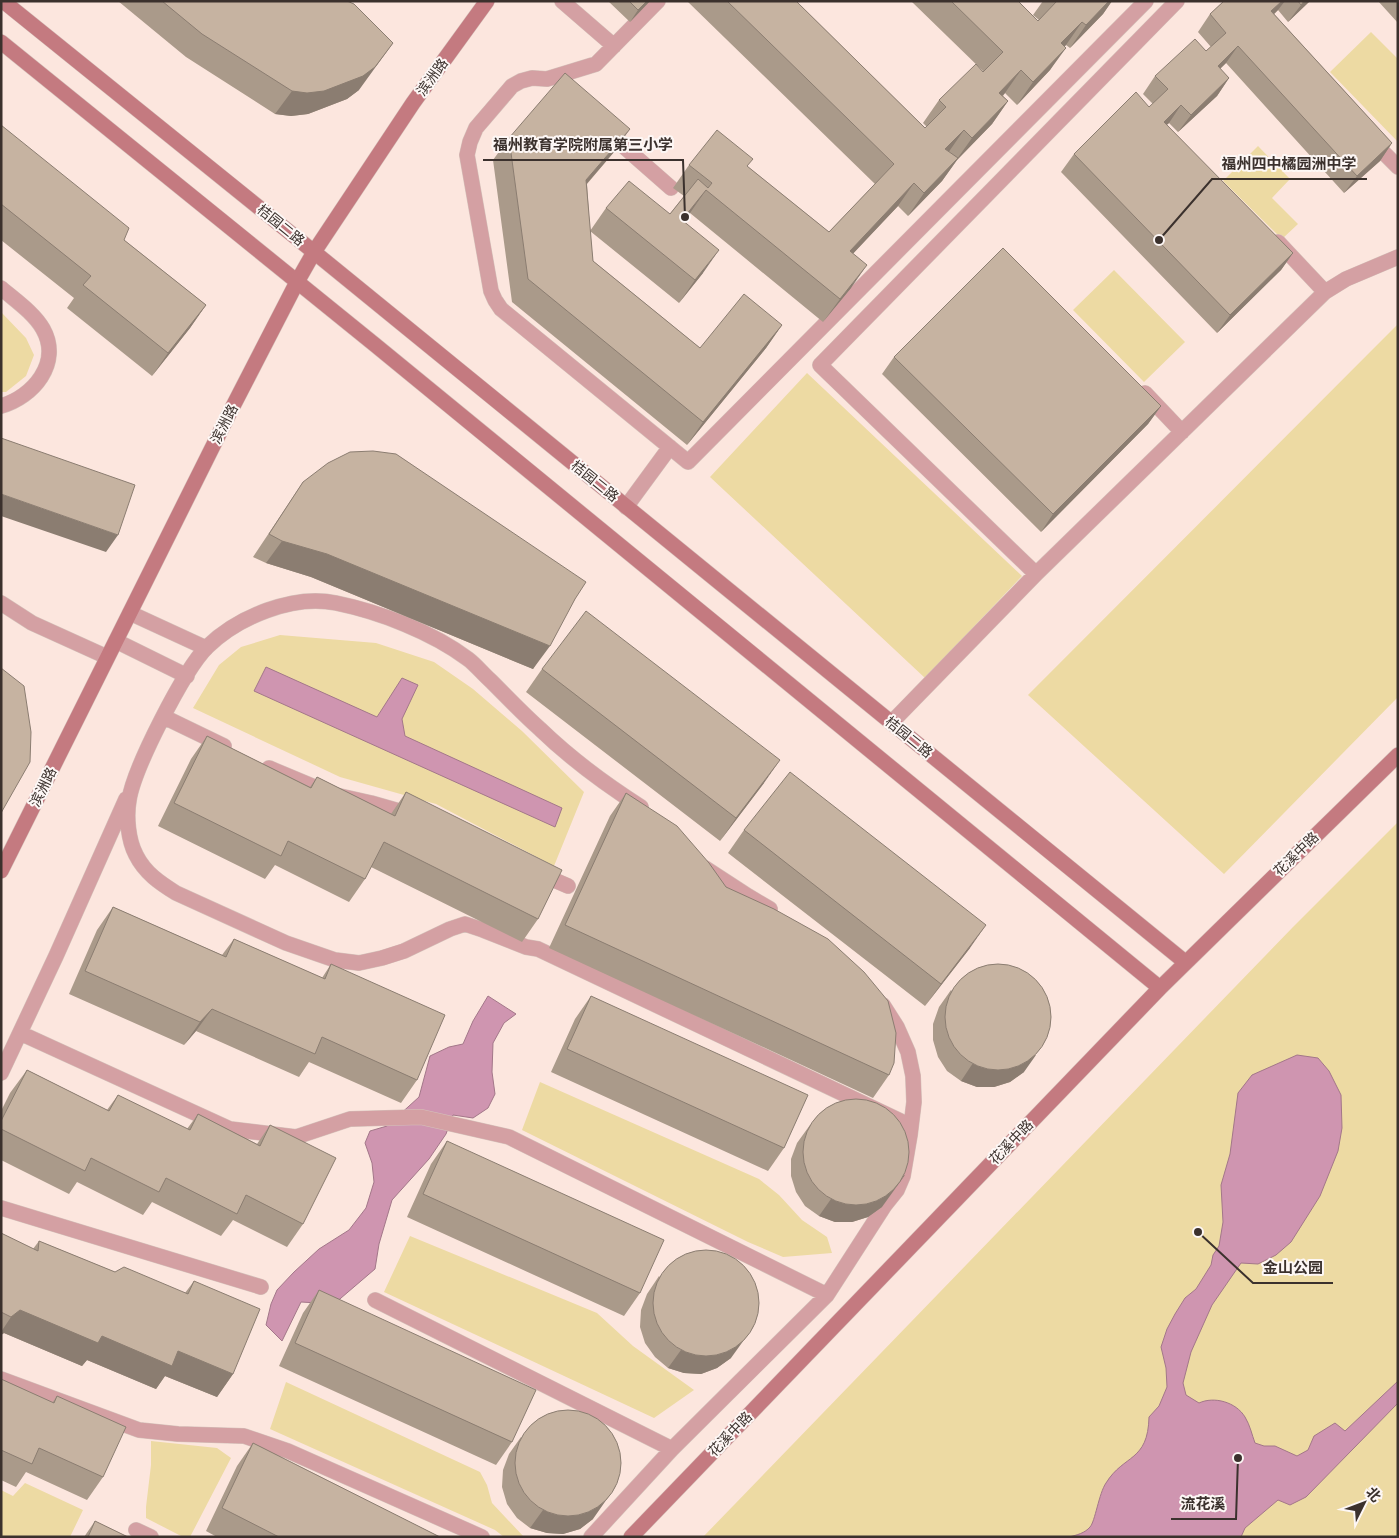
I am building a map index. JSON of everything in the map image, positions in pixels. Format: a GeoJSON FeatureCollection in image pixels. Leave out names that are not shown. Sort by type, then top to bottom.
{"type":"FeatureCollection","features":[{"type":"Feature","properties":{"kind":"street","name":"桔园二路"},"geometry":{"type":"LineString","coordinates":[[3,1],[1185,962]]}},
{"type":"Feature","properties":{"kind":"street","name":"滨洲路"},"geometry":{"type":"LineString","coordinates":[[1,870],[297,282],[314,252],[413,103],[487,1]]}},
{"type":"Feature","properties":{"kind":"street"},"geometry":{"type":"LineString","coordinates":[[562,1],[614,46]]}},
{"type":"Feature","properties":{"kind":"street"},"geometry":{"type":"LineString","coordinates":[[658,1],[596,64],[547,80],[532,78],[512,86],[476,128],[467,155],[491,291],[501,309],[688,462],[1146,1]]}},
{"type":"Feature","properties":{"kind":"street"},"geometry":{"type":"LineString","coordinates":[[1036,574],[820,365],[1177,1]]}},
{"type":"Feature","properties":{"kind":"street"},"geometry":{"type":"LineString","coordinates":[[1,42],[1160,988]]}},
{"type":"Feature","properties":{"kind":"street"},"geometry":{"type":"LineString","coordinates":[[547,80],[562,92]]}},
{"type":"Feature","properties":{"kind":"street"},"geometry":{"type":"LineString","coordinates":[[591,118],[671,188]]}},
{"type":"Feature","properties":{"kind":"street"},"geometry":{"type":"LineString","coordinates":[[1358,126],[1398,167]]}},
{"type":"Feature","properties":{"kind":"street"},"geometry":{"type":"LineString","coordinates":[[1268,232],[1325,292]]}},
{"type":"Feature","properties":{"kind":"street"},"geometry":{"type":"LineString","coordinates":[[891,723],[1036,574],[1325,292],[1346,279],[1398,258]]}},
{"type":"Feature","properties":{"kind":"street"},"geometry":{"type":"LineString","coordinates":[[1,288],[31,314],[43,328],[48,342],[49,358],[45,373],[34,387],[23,397],[1,406]]}},
{"type":"Feature","properties":{"kind":"street"},"geometry":{"type":"LineString","coordinates":[[1136,384],[1182,432]]}},
{"type":"Feature","properties":{"kind":"street"},"geometry":{"type":"LineString","coordinates":[[626,507],[670,447]]}},
{"type":"Feature","properties":{"kind":"street"},"geometry":{"type":"LineString","coordinates":[[1,1073],[164,717],[187,676],[206,648],[218,638],[246,620],[269,610],[313,600],[335,602],[394,620],[425,632],[469,660],[566,753],[614,790],[655,818]]}},
{"type":"Feature","properties":{"kind":"street"},"geometry":{"type":"LineString","coordinates":[[1,603],[32,623],[108,657]]}},
{"type":"Feature","properties":{"kind":"street"},"geometry":{"type":"LineString","coordinates":[[130,613],[206,648]]}},
{"type":"Feature","properties":{"kind":"street"},"geometry":{"type":"LineString","coordinates":[[116,641],[187,676]]}},
{"type":"Feature","properties":{"kind":"street"},"geometry":{"type":"LineString","coordinates":[[164,717],[240,754]]}},
{"type":"Feature","properties":{"kind":"street","name":"花溪中路"},"geometry":{"type":"LineString","coordinates":[[631,1537],[1185,962],[1398,755]]}},
{"type":"Feature","properties":{"kind":"street"},"geometry":{"type":"LineString","coordinates":[[257,762],[331,794],[371,803],[426,820]]}},
{"type":"Feature","properties":{"kind":"street"},"geometry":{"type":"LineString","coordinates":[[132,786],[129,801],[131,841],[135,854],[145,869],[160,883],[176,893],[286,943],[335,960],[360,963],[404,951],[465,924],[526,947],[538,949],[911,1126]]}},
{"type":"Feature","properties":{"kind":"street"},"geometry":{"type":"LineString","coordinates":[[694,856],[706,869],[724,881],[786,917]]}},
{"type":"Feature","properties":{"kind":"street"},"geometry":{"type":"LineString","coordinates":[[521,865],[568,886]]}},
{"type":"Feature","properties":{"kind":"street"},"geometry":{"type":"LineString","coordinates":[[591,1537],[672,1449],[827,1295],[885,1204],[896,1190],[903,1176],[911,1126],[914,1102],[913,1076],[908,1052],[897,1027],[875,993]]}},
{"type":"Feature","properties":{"kind":"street"},"geometry":{"type":"LineString","coordinates":[[20,1033],[230,1129],[296,1137],[350,1119],[421,1118],[509,1137],[827,1295]]}},
{"type":"Feature","properties":{"kind":"street"},"geometry":{"type":"LineString","coordinates":[[1,1208],[261,1287]]}},
{"type":"Feature","properties":{"kind":"street"},"geometry":{"type":"LineString","coordinates":[[375,1300],[672,1449]]}},
{"type":"Feature","properties":{"kind":"street"},"geometry":{"type":"LineString","coordinates":[[1,1379],[72,1407],[139,1430],[178,1434],[244,1436],[288,1451],[482,1537]]}},
{"type":"Feature","properties":{"kind":"street"},"geometry":{"type":"LineString","coordinates":[[136,1530],[151,1537]]}},
{"type":"Feature","properties":{"kind":"shaded area"},"geometry":{"type":"Polygon","coordinates":[[[1371,32],[1398,59],[1398,142],[1330,72],[1371,32]]]}},
{"type":"Feature","properties":{"kind":"shaded area"},"geometry":{"type":"Polygon","coordinates":[[[1258,146],[1290,179],[1272,198],[1298,224],[1282,239],[1223,181],[1258,146]]]}},
{"type":"Feature","properties":{"kind":"shaded area"},"geometry":{"type":"Polygon","coordinates":[[[1114,270],[1185,342],[1144,382],[1073,310],[1114,270]]]}},
{"type":"Feature","properties":{"kind":"shaded area"},"geometry":{"type":"Polygon","coordinates":[[[1,312],[26,338],[34,355],[26,376],[6,392],[1,392],[1,312]]]}},
{"type":"Feature","properties":{"kind":"shaded area"},"geometry":{"type":"Polygon","coordinates":[[[1398,324],[1398,697],[1224,874],[1028,695],[1398,324]]]}},
{"type":"Feature","properties":{"kind":"shaded area"},"geometry":{"type":"Polygon","coordinates":[[[807,373],[1022,576],[925,678],[710,477],[807,373]]]}},
{"type":"Feature","properties":{"kind":"shaded area"},"geometry":{"type":"Polygon","coordinates":[[[280,635],[376,643],[434,662],[473,689],[522,731],[584,792],[554,866],[436,804],[340,777],[193,708],[219,665],[241,647],[280,635]]]}},
{"type":"Feature","properties":{"kind":"shaded area"},"geometry":{"type":"Polygon","coordinates":[[[266,667],[377,717],[402,678],[418,685],[402,719],[405,736],[562,808],[555,827],[254,691],[266,667]]]}},
{"type":"Feature","properties":{"kind":"shaded area"},"geometry":{"type":"Polygon","coordinates":[[[1398,822],[1398,1537],[703,1537],[1293,927],[1398,822]]]}},
{"type":"Feature","properties":{"kind":"shaded area"},"geometry":{"type":"Polygon","coordinates":[[[488,996],[516,1014],[504,1023],[493,1043],[492,1072],[495,1094],[488,1108],[473,1118],[453,1115],[446,1134],[429,1159],[392,1200],[379,1244],[375,1269],[334,1304],[301,1302],[282,1341],[266,1325],[271,1304],[277,1290],[319,1249],[349,1230],[366,1208],[374,1182],[372,1163],[365,1143],[370,1131],[387,1126],[419,1097],[430,1056],[449,1047],[463,1044],[473,1021],[488,996]]]}},
{"type":"Feature","properties":{"kind":"shaded area"},"geometry":{"type":"Polygon","coordinates":[[[1297,1055],[1318,1058],[1329,1071],[1341,1095],[1342,1128],[1338,1151],[1320,1196],[1291,1242],[1276,1255],[1258,1264],[1241,1263],[1212,1305],[1191,1352],[1183,1383],[1186,1395],[1199,1403],[1218,1400],[1230,1404],[1245,1417],[1255,1443],[1264,1446],[1275,1446],[1297,1456],[1308,1450],[1314,1436],[1335,1423],[1345,1431],[1398,1381],[1398,1403],[1306,1497],[1290,1505],[1278,1500],[1245,1528],[1241,1537],[1069,1537],[1078,1535],[1092,1524],[1101,1493],[1106,1483],[1120,1467],[1140,1450],[1148,1432],[1149,1417],[1159,1406],[1167,1387],[1166,1368],[1161,1347],[1167,1329],[1185,1298],[1196,1289],[1211,1265],[1213,1255],[1219,1246],[1223,1222],[1221,1185],[1230,1154],[1238,1093],[1252,1075],[1297,1055]]]}},
{"type":"Feature","properties":{"kind":"shaded area"},"geometry":{"type":"Polygon","coordinates":[[[540,1082],[759,1179],[779,1195],[802,1220],[827,1237],[832,1253],[783,1257],[748,1242],[522,1130],[540,1082]]]}},
{"type":"Feature","properties":{"kind":"shaded area"},"geometry":{"type":"Polygon","coordinates":[[[410,1236],[597,1313],[633,1346],[694,1390],[654,1418],[384,1292],[410,1236]]]}},
{"type":"Feature","properties":{"kind":"shaded area"},"geometry":{"type":"Polygon","coordinates":[[[286,1382],[480,1472],[487,1485],[492,1503],[524,1537],[504,1537],[495,1530],[270,1429],[286,1382]]]}},
{"type":"Feature","properties":{"kind":"shaded area"},"geometry":{"type":"Polygon","coordinates":[[[151,1441],[217,1448],[231,1458],[190,1537],[183,1537],[146,1518],[151,1465],[151,1441]]]}},
{"type":"Feature","properties":{"kind":"shaded area"},"geometry":{"type":"Polygon","coordinates":[[[25,1483],[83,1510],[70,1537],[1,1537],[1,1490],[13,1496],[25,1483]]]}},
{"type":"Feature","properties":{"kind":"building"},"geometry":{"type":"Polygon","coordinates":[[[162,1],[347,1],[354,4],[393,43],[375,67],[363,76],[324,91],[307,93],[292,91],[202,34],[162,1]]]}},
{"type":"Feature","properties":{"kind":"building"},"geometry":{"type":"Polygon","coordinates":[[[629,1],[647,1],[638,10],[629,1]]]}},
{"type":"Feature","properties":{"kind":"building"},"geometry":{"type":"Polygon","coordinates":[[[727,1],[796,1],[925,128],[946,107],[939,100],[976,64],[983,72],[1003,52],[951,1],[1018,1],[1038,21],[1057,1],[1109,1],[1086,25],[1082,22],[1061,43],[1066,48],[1033,82],[1021,70],[999,93],[1008,101],[972,138],[964,130],[945,149],[958,158],[924,193],[914,183],[850,251],[867,265],[840,299],[706,190],[682,220],[719,250],[695,280],[606,208],[629,181],[670,214],[698,179],[708,188],[712,183],[689,165],[717,130],[753,159],[747,166],[829,232],[894,164],[727,1]]]}},
{"type":"Feature","properties":{"kind":"building"},"geometry":{"type":"Polygon","coordinates":[[[1224,1],[1282,1],[1271,11],[1392,143],[1357,176],[1238,46],[1218,66],[1229,78],[1191,115],[1181,105],[1164,122],[1293,253],[1230,315],[1074,154],[1136,92],[1149,107],[1168,89],[1155,76],[1195,39],[1206,51],[1226,33],[1210,14],[1224,1]]]}},
{"type":"Feature","properties":{"kind":"building"},"geometry":{"type":"Polygon","coordinates":[[[565,73],[630,129],[586,180],[593,261],[700,348],[744,294],[782,325],[703,422],[528,279],[509,138],[565,73]]]}},
{"type":"Feature","properties":{"kind":"building"},"geometry":{"type":"Polygon","coordinates":[[[1,125],[129,228],[124,240],[206,305],[168,353],[83,285],[91,276],[1,204],[1,125]]]}},
{"type":"Feature","properties":{"kind":"building"},"geometry":{"type":"Polygon","coordinates":[[[1003,248],[1161,406],[1053,514],[894,357],[1003,248]]]}},
{"type":"Feature","properties":{"kind":"building"},"geometry":{"type":"Polygon","coordinates":[[[1,438],[135,485],[118,535],[1,494],[1,438]]]}},
{"type":"Feature","properties":{"kind":"building"},"geometry":{"type":"Polygon","coordinates":[[[373,451],[396,454],[586,582],[550,646],[327,554],[282,541],[269,534],[303,482],[328,463],[350,452],[373,451]]]}},
{"type":"Feature","properties":{"kind":"building"},"geometry":{"type":"Polygon","coordinates":[[[586,611],[780,760],[736,818],[542,669],[586,611]]]}},
{"type":"Feature","properties":{"kind":"building"},"geometry":{"type":"Polygon","coordinates":[[[1,668],[24,686],[31,732],[30,762],[1,813],[1,668]]]}},
{"type":"Feature","properties":{"kind":"building"},"geometry":{"type":"Polygon","coordinates":[[[207,736],[311,788],[317,777],[395,816],[406,792],[562,870],[538,919],[384,842],[365,879],[288,841],[281,856],[174,803],[207,736]]]}},
{"type":"Feature","properties":{"kind":"building"},"geometry":{"type":"Polygon","coordinates":[[[790,772],[986,925],[941,984],[744,830],[790,772]]]}},
{"type":"Feature","properties":{"kind":"building"},"geometry":{"type":"Polygon","coordinates":[[[626,793],[677,826],[709,863],[726,887],[774,909],[828,939],[864,972],[888,1001],[896,1033],[894,1063],[889,1075],[565,925],[626,793]]]}},
{"type":"Feature","properties":{"kind":"building"},"geometry":{"type":"Polygon","coordinates":[[[113,907],[226,957],[234,939],[325,979],[331,964],[445,1015],[417,1080],[322,1037],[315,1054],[212,1009],[200,1022],[85,971],[113,907]]]}},
{"type":"Feature","properties":{"kind":"building"},"geometry":{"type":"Polygon","coordinates":[[[998,964],[1018,968],[1035,980],[1047,997],[1051,1017],[1047,1037],[1035,1054],[1018,1066],[998,1070],[978,1066],[961,1054],[949,1037],[945,1017],[949,997],[961,980],[978,968],[998,964]]]}},
{"type":"Feature","properties":{"kind":"building"},"geometry":{"type":"Polygon","coordinates":[[[591,996],[808,1095],[784,1148],[567,1049],[591,996]]]}},
{"type":"Feature","properties":{"kind":"building"},"geometry":{"type":"Polygon","coordinates":[[[27,1070],[109,1111],[118,1095],[190,1130],[198,1114],[260,1146],[270,1125],[336,1158],[303,1224],[246,1195],[237,1214],[166,1178],[159,1192],[91,1158],[85,1171],[1,1129],[1,1121],[27,1070]]]}},
{"type":"Feature","properties":{"kind":"building"},"geometry":{"type":"Polygon","coordinates":[[[856,1099],[876,1103],[893,1115],[905,1132],[909,1152],[905,1172],[893,1189],[876,1201],[856,1205],[836,1201],[819,1189],[807,1172],[803,1152],[807,1132],[819,1115],[836,1103],[856,1099]]]}},
{"type":"Feature","properties":{"kind":"building"},"geometry":{"type":"Polygon","coordinates":[[[447,1141],[664,1240],[640,1293],[423,1194],[447,1141]]]}},
{"type":"Feature","properties":{"kind":"building"},"geometry":{"type":"Polygon","coordinates":[[[1,1233],[38,1251],[39,1241],[115,1272],[124,1267],[188,1294],[194,1281],[260,1309],[233,1374],[178,1351],[172,1366],[102,1336],[98,1343],[20,1310],[11,1317],[1,1312],[1,1233]]]}},
{"type":"Feature","properties":{"kind":"building"},"geometry":{"type":"Polygon","coordinates":[[[706,1250],[726,1254],[744,1265],[755,1283],[759,1303],[755,1323],[744,1341],[726,1352],[706,1356],[686,1352],[668,1341],[657,1323],[653,1303],[657,1283],[668,1265],[686,1254],[706,1250]]]}},
{"type":"Feature","properties":{"kind":"building"},"geometry":{"type":"Polygon","coordinates":[[[319,1290],[536,1390],[512,1442],[295,1343],[319,1290]]]}},
{"type":"Feature","properties":{"kind":"building"},"geometry":{"type":"Polygon","coordinates":[[[1,1379],[54,1403],[57,1396],[126,1427],[103,1477],[39,1448],[32,1464],[1,1450],[1,1379]]]}},
{"type":"Feature","properties":{"kind":"building"},"geometry":{"type":"Polygon","coordinates":[[[568,1410],[588,1414],[605,1426],[617,1443],[621,1463],[617,1483],[605,1500],[588,1512],[568,1516],[548,1512],[531,1500],[519,1483],[515,1463],[519,1443],[531,1426],[548,1414],[568,1410]]]}},
{"type":"Feature","properties":{"kind":"building"},"geometry":{"type":"Polygon","coordinates":[[[253,1443],[440,1537],[279,1537],[222,1508],[253,1443]]]}},
{"type":"Feature","properties":{"kind":"building"},"geometry":{"type":"Polygon","coordinates":[[[95,1521],[128,1537],[88,1537],[95,1521]]]}},
{"type":"Feature","properties":{"kind":"place","name":"福州教育学院附属第三小学"},"geometry":{"type":"Point","coordinates":[685,217]}},
{"type":"Feature","properties":{"kind":"place","name":"福州四中橘园洲中学"},"geometry":{"type":"Point","coordinates":[1159,240]}},
{"type":"Feature","properties":{"kind":"place","name":"金山公园"},"geometry":{"type":"Point","coordinates":[1198,1232]}},
{"type":"Feature","properties":{"kind":"place","name":"流花溪"},"geometry":{"type":"Point","coordinates":[1238,1458]}}]}
